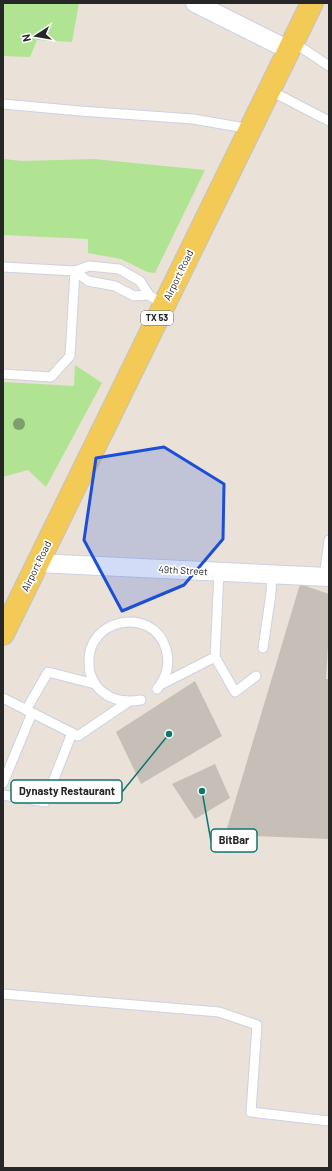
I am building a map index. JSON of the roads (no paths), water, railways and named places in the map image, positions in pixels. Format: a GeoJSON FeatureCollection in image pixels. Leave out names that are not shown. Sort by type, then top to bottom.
{"type":"FeatureCollection","features":[{"type":"Feature","properties":{"kind":"main road","name":"Airport Road"},"geometry":{"type":"LineString","coordinates":[[3,634],[37,563],[156,300],[250,128],[312,3]]}},
{"type":"Feature","properties":{"kind":"street"},"geometry":{"type":"LineString","coordinates":[[195,3],[291,46]]}},
{"type":"Feature","properties":{"kind":"street","name":"49th Street"},"geometry":{"type":"LineString","coordinates":[[37,563],[327,577]]}},
{"type":"Feature","properties":{"kind":"lane"},"geometry":{"type":"LineString","coordinates":[[291,46],[329,66]]}},
{"type":"Feature","properties":{"kind":"lane"},"geometry":{"type":"LineString","coordinates":[[269,90],[329,121]]}},
{"type":"Feature","properties":{"kind":"lane"},"geometry":{"type":"LineString","coordinates":[[3,104],[193,119],[250,128]]}},
{"type":"Feature","properties":{"kind":"lane"},"geometry":{"type":"LineString","coordinates":[[3,267],[75,271],[89,266],[119,269],[140,281],[156,300]]}},
{"type":"Feature","properties":{"kind":"lane"},"geometry":{"type":"LineString","coordinates":[[75,271],[88,281],[115,286],[134,296],[156,300]]}},
{"type":"Feature","properties":{"kind":"lane"},"geometry":{"type":"LineString","coordinates":[[3,374],[51,377],[70,356],[75,271]]}},
{"type":"Feature","properties":{"kind":"lane"},"geometry":{"type":"LineString","coordinates":[[327,577],[329,540]]}},
{"type":"Feature","properties":{"kind":"lane"},"geometry":{"type":"LineString","coordinates":[[220,572],[215,657],[235,692],[256,676]]}},
{"type":"Feature","properties":{"kind":"lane"},"geometry":{"type":"LineString","coordinates":[[263,648],[271,593],[272,574]]}},
{"type":"Feature","properties":{"kind":"lane"},"geometry":{"type":"LineString","coordinates":[[141,700],[128,702],[115,700],[103,693],[94,684],[89,671],[88,658],[91,645],[98,634],[109,626],[121,622],[135,622],[147,626],[158,634],[165,645],[168,658],[167,671],[160,686],[215,657]]}},
{"type":"Feature","properties":{"kind":"lane"},"geometry":{"type":"LineString","coordinates":[[3,784],[30,712],[48,672],[94,684]]}},
{"type":"Feature","properties":{"kind":"lane"},"geometry":{"type":"LineString","coordinates":[[3,698],[78,736],[128,702]]}},
{"type":"Feature","properties":{"kind":"lane"},"geometry":{"type":"LineString","coordinates":[[3,795],[44,802],[72,733]]}},
{"type":"Feature","properties":{"kind":"lane"},"geometry":{"type":"LineString","coordinates":[[3,994],[219,1012],[257,1025],[251,1112],[329,1122]]}},
{"type":"Feature","properties":{"kind":"place","name":"Dynasty Restaurant"},"geometry":{"type":"Point","coordinates":[169,734]}},
{"type":"Feature","properties":{"kind":"place","name":"BitBar"},"geometry":{"type":"Point","coordinates":[202,791]}}]}
